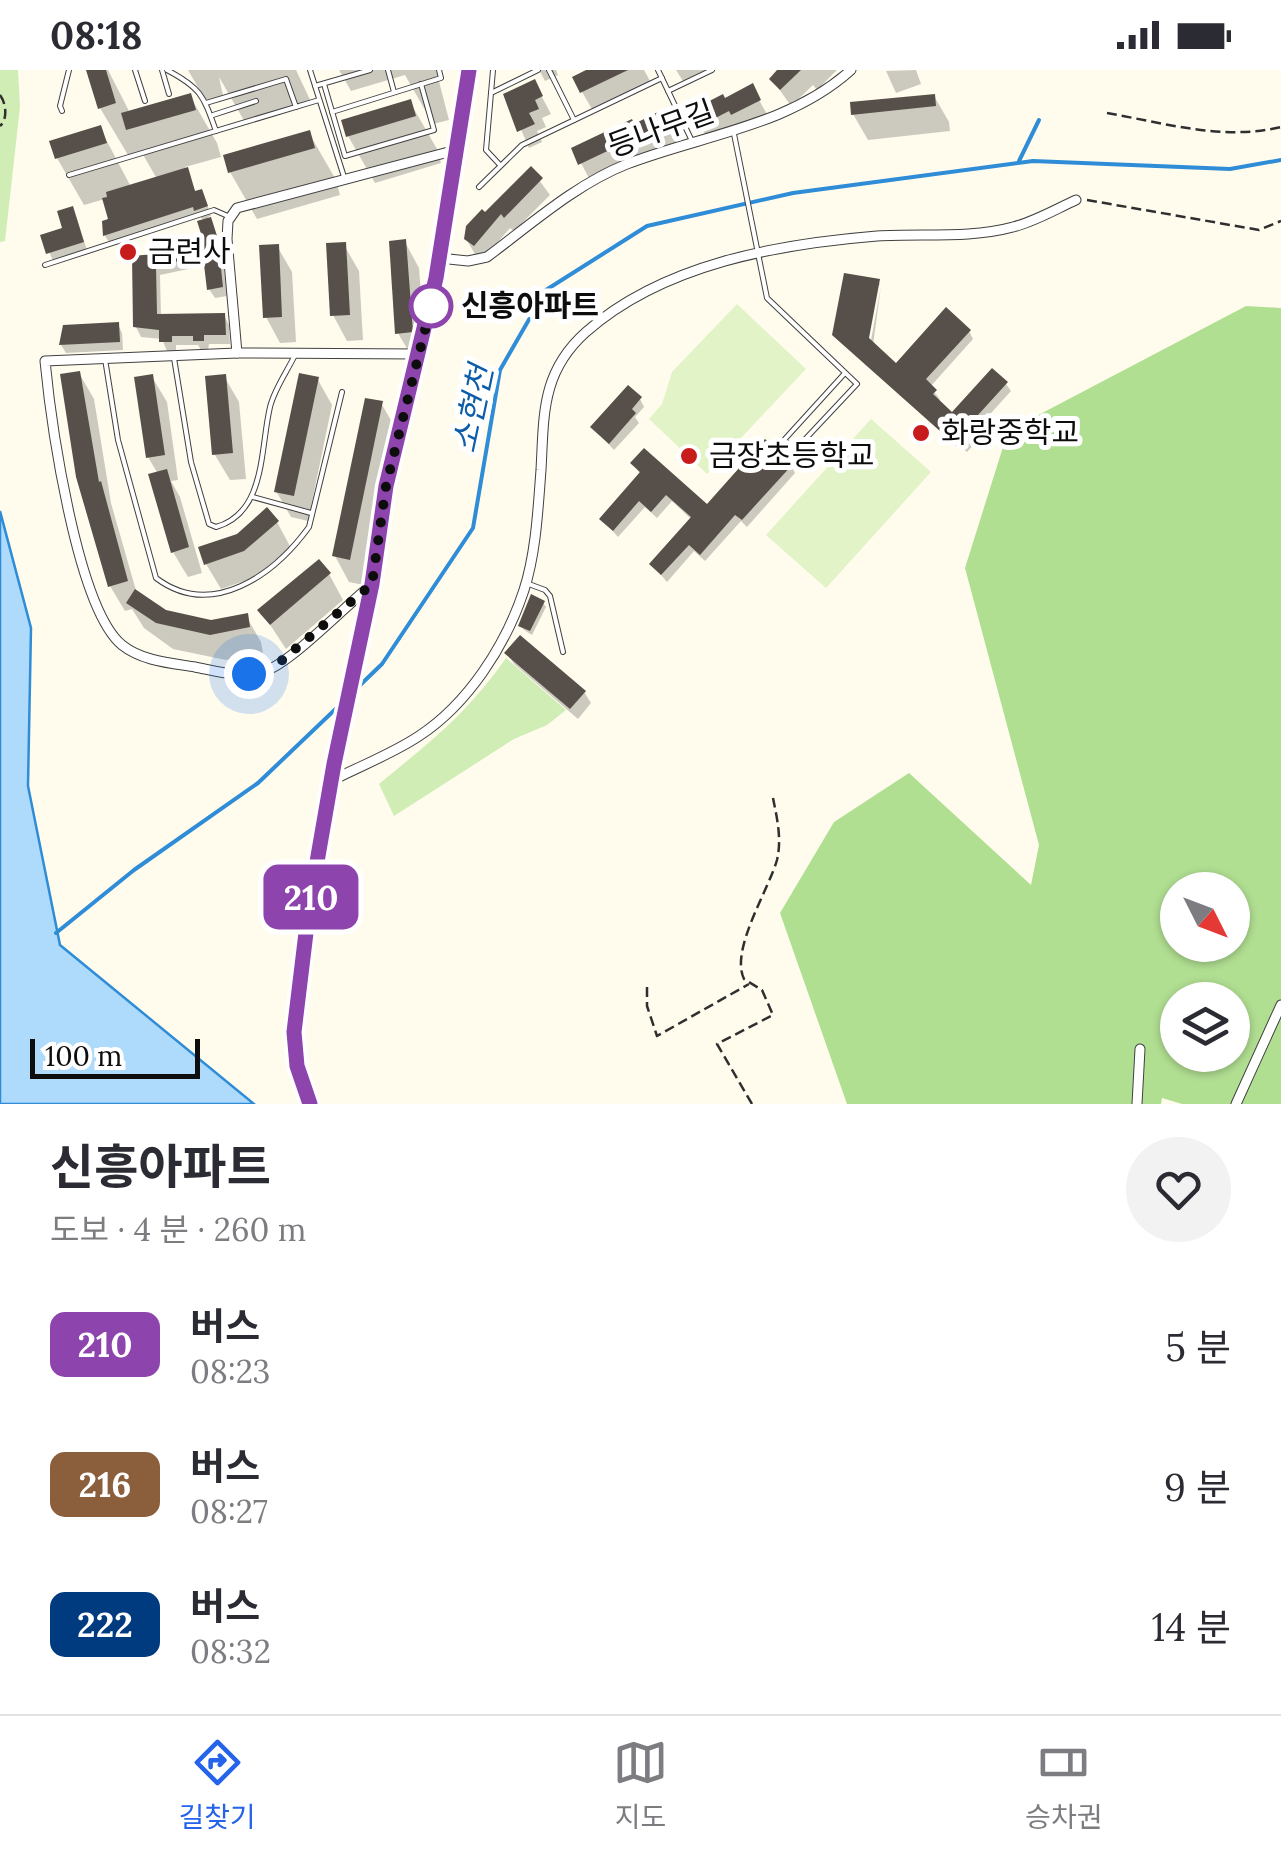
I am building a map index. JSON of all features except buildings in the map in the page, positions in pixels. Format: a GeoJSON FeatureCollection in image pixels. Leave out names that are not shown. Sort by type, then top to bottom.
{"type":"FeatureCollection","features":[{"type":"Feature","properties":{"kind":"street"},"geometry":{"type":"LineString","coordinates":[[310,1104],[294,1050],[295,1007],[331,781],[372,584],[386,486],[440,258],[468,70]]}},
{"type":"Feature","properties":{"kind":"street","name":"등나무길"},"geometry":{"type":"LineString","coordinates":[[440,258],[468,261],[487,257],[584,188],[623,166],[782,114],[814,97],[850,70]]}},
{"type":"Feature","properties":{"kind":"street"},"geometry":{"type":"LineString","coordinates":[[238,353],[228,239],[230,217],[237,208],[456,150]]}},
{"type":"Feature","properties":{"kind":"street"},"geometry":{"type":"LineString","coordinates":[[331,781],[420,736],[478,679],[504,636],[526,583],[539,494],[544,403],[556,367],[584,334],[624,303],[684,275],[758,253],[877,236],[964,235],[1015,227],[1076,200]]}},
{"type":"Feature","properties":{"kind":"street"},"geometry":{"type":"LineString","coordinates":[[372,584],[280,662],[260,672],[230,674],[143,657],[122,645],[110,634],[97,611],[60,469],[44,362],[238,353],[418,354]]}},
{"type":"Feature","properties":{"kind":"street"},"geometry":{"type":"LineString","coordinates":[[1236,1104],[1281,1004]]}},
{"type":"Feature","properties":{"kind":"street"},"geometry":{"type":"LineString","coordinates":[[1137,1104],[1140,1049]]}},
{"type":"Feature","properties":{"kind":"lane"},"geometry":{"type":"LineString","coordinates":[[62,111],[69,70]]}},
{"type":"Feature","properties":{"kind":"lane"},"geometry":{"type":"LineString","coordinates":[[135,70],[145,101]]}},
{"type":"Feature","properties":{"kind":"lane"},"geometry":{"type":"LineString","coordinates":[[164,70],[170,94]]}},
{"type":"Feature","properties":{"kind":"lane"},"geometry":{"type":"LineString","coordinates":[[164,70],[194,84],[216,131]]}},
{"type":"Feature","properties":{"kind":"lane"},"geometry":{"type":"LineString","coordinates":[[310,70],[344,180]]}},
{"type":"Feature","properties":{"kind":"lane"},"geometry":{"type":"LineString","coordinates":[[315,86],[370,70]]}},
{"type":"Feature","properties":{"kind":"lane"},"geometry":{"type":"LineString","coordinates":[[388,70],[394,92]]}},
{"type":"Feature","properties":{"kind":"lane"},"geometry":{"type":"LineString","coordinates":[[332,112],[442,78],[439,70]]}},
{"type":"Feature","properties":{"kind":"lane"},"geometry":{"type":"LineString","coordinates":[[493,70],[486,150],[500,165]]}},
{"type":"Feature","properties":{"kind":"lane"},"geometry":{"type":"LineString","coordinates":[[515,70],[520,79]]}},
{"type":"Feature","properties":{"kind":"lane"},"geometry":{"type":"LineString","coordinates":[[491,93],[538,70]]}},
{"type":"Feature","properties":{"kind":"lane"},"geometry":{"type":"LineString","coordinates":[[549,70],[574,120]]}},
{"type":"Feature","properties":{"kind":"lane"},"geometry":{"type":"LineString","coordinates":[[658,70],[692,141]]}},
{"type":"Feature","properties":{"kind":"lane"},"geometry":{"type":"LineString","coordinates":[[668,91],[712,70]]}},
{"type":"Feature","properties":{"kind":"lane"},"geometry":{"type":"LineString","coordinates":[[479,186],[522,144],[662,78]]}},
{"type":"Feature","properties":{"kind":"lane"},"geometry":{"type":"LineString","coordinates":[[206,103],[286,79],[296,106]]}},
{"type":"Feature","properties":{"kind":"lane"},"geometry":{"type":"LineString","coordinates":[[324,84],[345,156],[434,130],[421,84]]}},
{"type":"Feature","properties":{"kind":"lane"},"geometry":{"type":"LineString","coordinates":[[69,175],[319,100]]}},
{"type":"Feature","properties":{"kind":"lane"},"geometry":{"type":"LineString","coordinates":[[210,116],[256,101]]}},
{"type":"Feature","properties":{"kind":"lane"},"geometry":{"type":"LineString","coordinates":[[733,130],[768,298],[845,372],[857,384],[796,450],[784,440],[845,372]]}},
{"type":"Feature","properties":{"kind":"lane"},"geometry":{"type":"LineString","coordinates":[[45,265],[214,210],[230,217]]}},
{"type":"Feature","properties":{"kind":"lane"},"geometry":{"type":"LineString","coordinates":[[174,356],[191,462],[209,524],[216,528],[233,523],[253,497],[271,402],[296,353]]}},
{"type":"Feature","properties":{"kind":"lane"},"geometry":{"type":"LineString","coordinates":[[105,358],[118,440],[156,578],[169,588],[206,597],[252,583],[297,544],[310,527],[342,392]]}},
{"type":"Feature","properties":{"kind":"lane"},"geometry":{"type":"LineString","coordinates":[[253,497],[313,513]]}},
{"type":"Feature","properties":{"kind":"lane"},"geometry":{"type":"LineString","coordinates":[[526,583],[550,596],[563,652]]}},
{"type":"Feature","properties":{"kind":"path"},"geometry":{"type":"LineString","coordinates":[[0,95],[5,100],[4,122],[0,126]]}},
{"type":"Feature","properties":{"kind":"path"},"geometry":{"type":"LineString","coordinates":[[1107,113],[1220,132],[1254,134],[1281,127]]}},
{"type":"Feature","properties":{"kind":"path"},"geometry":{"type":"LineString","coordinates":[[1076,200],[1096,200],[1259,230],[1281,221]]}},
{"type":"Feature","properties":{"kind":"path"},"geometry":{"type":"LineString","coordinates":[[752,1104],[717,1044],[773,1014],[762,990],[741,972],[740,955],[778,858],[780,828],[772,798]]}},
{"type":"Feature","properties":{"kind":"path"},"geometry":{"type":"LineString","coordinates":[[647,986],[646,1006],[658,1036],[750,983]]}},
{"type":"Feature","properties":{"kind":"green space"},"geometry":{"type":"Polygon","coordinates":[[[0,70],[18,70],[20,107],[5,241],[0,242],[0,70]]]}},
{"type":"Feature","properties":{"kind":"green space"},"geometry":{"type":"Polygon","coordinates":[[[737,304],[806,369],[707,474],[649,419],[662,404],[672,372],[737,304]]]}},
{"type":"Feature","properties":{"kind":"green space"},"geometry":{"type":"Polygon","coordinates":[[[1246,306],[1281,308],[1281,1104],[1182,1104],[1162,1098],[1161,1104],[847,1104],[780,913],[834,822],[909,773],[1031,885],[1039,845],[965,568],[1008,431],[1246,306]]]}},
{"type":"Feature","properties":{"kind":"green space"},"geometry":{"type":"Polygon","coordinates":[[[871,419],[931,472],[826,588],[766,535],[871,419]]]}},
{"type":"Feature","properties":{"kind":"green space"},"geometry":{"type":"Polygon","coordinates":[[[506,658],[566,710],[394,816],[379,784],[462,711],[506,658]]]}},
{"type":"Feature","properties":{"kind":"water"},"geometry":{"type":"Polygon","coordinates":[[[0,511],[31,628],[28,786],[60,945],[254,1104],[0,1104],[0,511]]]}},
{"type":"Feature","properties":{"kind":"waterway"},"geometry":{"type":"LineString","coordinates":[[1019,161],[1039,120]]}},
{"type":"Feature","properties":{"kind":"waterway","name":"소현천"},"geometry":{"type":"LineString","coordinates":[[354,691],[382,664],[473,528],[500,370],[546,290],[647,226],[793,193],[1033,161],[1230,169],[1281,160]]}},
{"type":"Feature","properties":{"kind":"waterway","name":"소현천"},"geometry":{"type":"LineString","coordinates":[[56,933],[134,870],[258,783],[344,701]]}},
{"type":"Feature","properties":{"kind":"bus line","name":"210"},"geometry":{"type":"LineString","coordinates":[[310,1104],[294,1050],[295,1007],[309,908],[372,584],[386,486],[431,306],[469,70]]}},
{"type":"Feature","properties":{"kind":"place","name":"금련사"},"geometry":{"type":"Point","coordinates":[128,252]}},
{"type":"Feature","properties":{"kind":"place","name":"신흥아파트"},"geometry":{"type":"Point","coordinates":[431,306]}},
{"type":"Feature","properties":{"kind":"place","name":"화랑중학교"},"geometry":{"type":"Point","coordinates":[921,433]}},
{"type":"Feature","properties":{"kind":"place","name":"금장초등학교"},"geometry":{"type":"Point","coordinates":[689,456]}},
{"type":"Feature","properties":{"kind":"route"},"geometry":{"type":"LineString","coordinates":[[249,674],[272,668],[372,584],[386,486],[431,306]]}}]}
